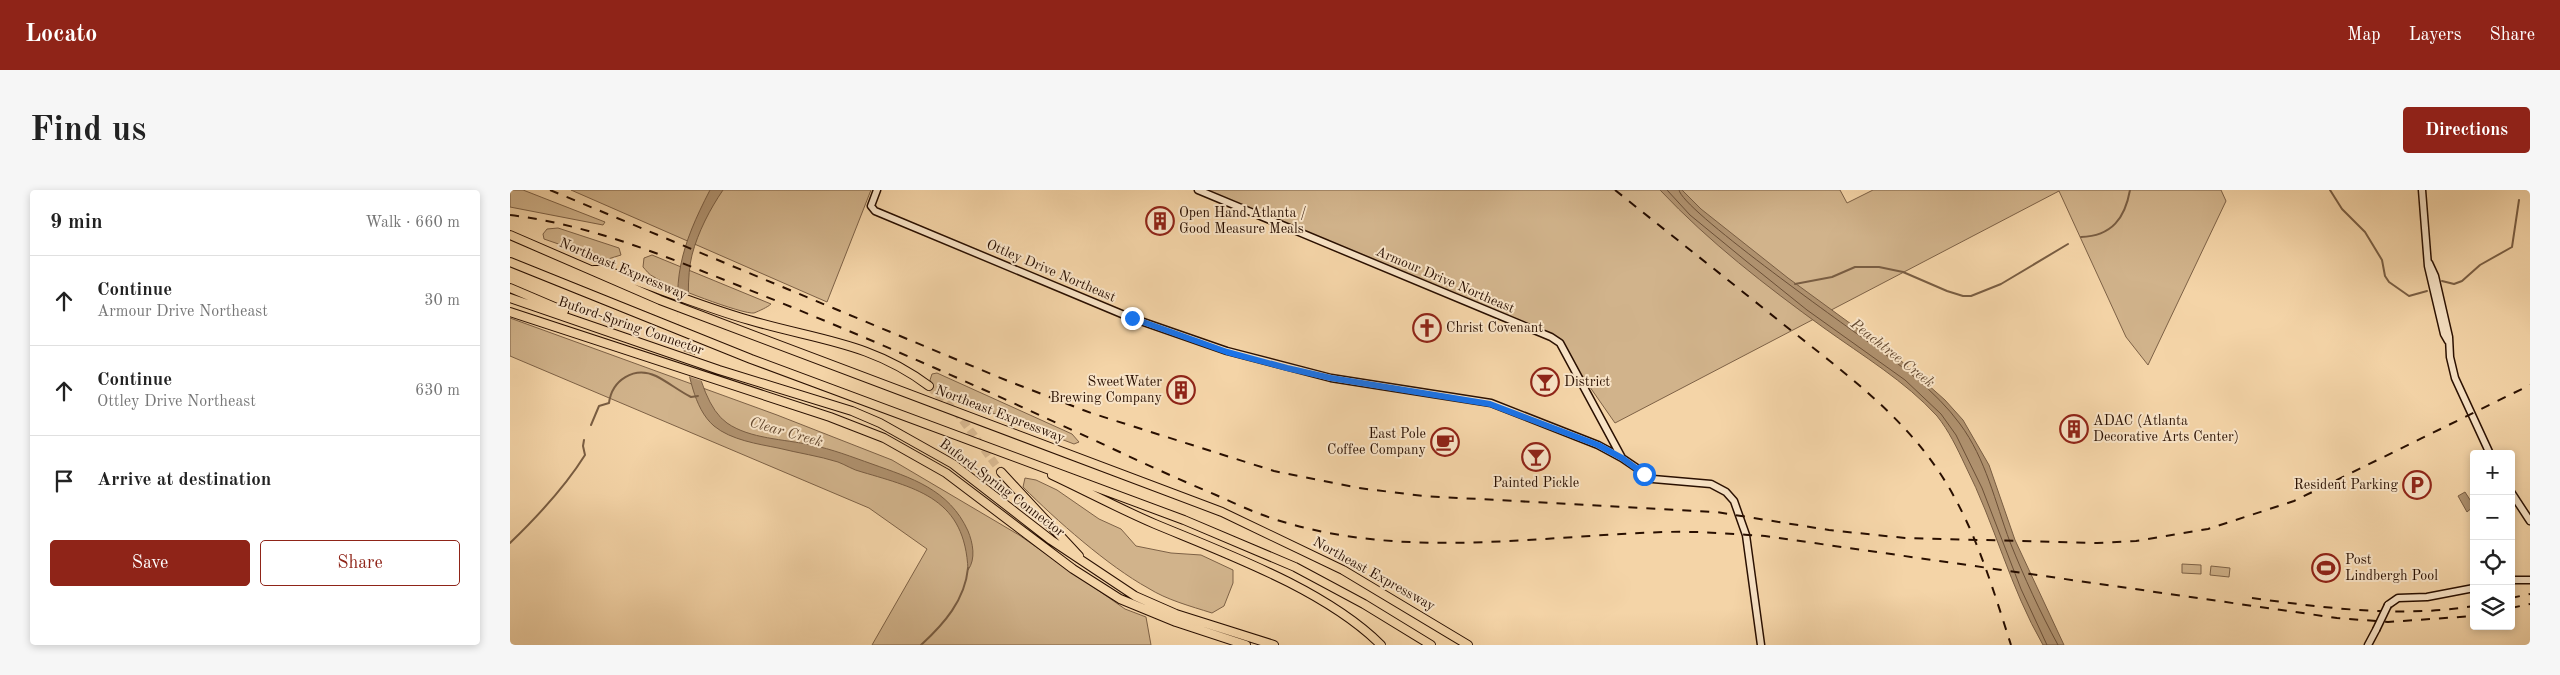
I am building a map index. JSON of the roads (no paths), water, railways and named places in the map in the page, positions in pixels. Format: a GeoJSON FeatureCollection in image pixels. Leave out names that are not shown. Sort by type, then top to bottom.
{"type":"FeatureCollection","features":[{"type":"Feature","properties":{"kind":"highway","name":"Northeast Expressway"},"geometry":{"type":"LineString","coordinates":[[510,235],[660,300],[720,321],[1222,512],[1343,570],[1468,645]]}},
{"type":"Feature","properties":{"kind":"highway"},"geometry":{"type":"LineString","coordinates":[[510,262],[664,326],[1184,520],[1295,567],[1364,604],[1431,645]]}},
{"type":"Feature","properties":{"kind":"highway"},"geometry":{"type":"LineString","coordinates":[[591,270],[605,270],[718,310],[773,327],[867,350],[906,370],[929,386]]}},
{"type":"Feature","properties":{"kind":"highway"},"geometry":{"type":"LineString","coordinates":[[510,288],[614,333]]}},
{"type":"Feature","properties":{"kind":"highway","name":"Buford-Spring Connector"},"geometry":{"type":"LineString","coordinates":[[510,298],[719,370],[852,411],[904,435],[953,464],[1051,540],[1135,596],[1176,614],[1274,645]]}},
{"type":"Feature","properties":{"kind":"highway","name":"Buford-Spring Connector"},"geometry":{"type":"LineString","coordinates":[[510,312],[667,362],[830,417],[884,438],[946,472],[1073,569],[1120,599],[1176,622],[1246,645]]}},
{"type":"Feature","properties":{"kind":"highway"},"geometry":{"type":"LineString","coordinates":[[1010,454],[1147,520],[1242,561],[1313,596],[1348,619],[1381,645]]}},
{"type":"Feature","properties":{"kind":"highway"},"geometry":{"type":"LineString","coordinates":[[1001,472],[1091,568]]}},
{"type":"Feature","properties":{"kind":"street","name":"Ottley Drive Northeast"},"geometry":{"type":"LineString","coordinates":[[877,190],[872,203],[873,210],[1129,317],[1227,352],[1331,378],[1490,404],[1598,445],[1622,458]]}},
{"type":"Feature","properties":{"kind":"street","name":"Armour Drive Northeast"},"geometry":{"type":"LineString","coordinates":[[1198,190],[1555,340],[1567,352],[1622,458],[1653,479],[1711,484],[1731,496],[1737,507],[1746,535],[1761,645]]}},
{"type":"Feature","properties":{"kind":"street"},"geometry":{"type":"LineString","coordinates":[[2422,190],[2424,227],[2429,263],[2455,378],[2488,450]]}},
{"type":"Feature","properties":{"kind":"street"},"geometry":{"type":"LineString","coordinates":[[2513,495],[2530,521]]}},
{"type":"Feature","properties":{"kind":"street"},"geometry":{"type":"LineString","coordinates":[[2515,580],[2530,580]]}},
{"type":"Feature","properties":{"kind":"street"},"geometry":{"type":"LineString","coordinates":[[2368,645],[2388,605],[2398,598],[2426,596],[2470,589]]}},
{"type":"Feature","properties":{"kind":"water"},"geometry":{"type":"Polygon","coordinates":[[[710,190],[723,190],[705,221],[695,246],[689,272],[688,294],[689,319],[698,370],[705,392],[715,410],[727,423],[746,432],[834,451],[901,474],[928,487],[950,505],[968,531],[973,551],[971,566],[968,570],[965,546],[958,527],[948,512],[920,492],[831,460],[736,438],[714,426],[701,410],[693,389],[683,346],[679,323],[678,283],[685,247],[710,190]]]}},
{"type":"Feature","properties":{"kind":"water","name":"Peachtree Creek"},"geometry":{"type":"Polygon","coordinates":[[[1660,190],[1682,190],[1701,209],[1788,278],[1899,359],[1945,400],[1963,420],[1989,465],[2015,540],[2064,645],[2043,645],[2021,601],[1976,487],[1952,440],[1937,416],[1925,403],[1883,369],[1802,312],[1739,263],[1698,228],[1660,190]]]}},
{"type":"Feature","properties":{"kind":"water"},"geometry":{"type":"Polygon","coordinates":[[[2465,492],[2470,500],[2470,509],[2467,512],[2458,496],[2465,492]]]}},
{"type":"Feature","properties":{"kind":"water","name":"Post Lindbergh Pool"},"geometry":{"type":"Polygon","coordinates":[[[2328,560],[2333,573],[2323,577],[2318,563],[2328,560]]]}},
{"type":"Feature","properties":{"kind":"waterway"},"geometry":{"type":"LineString","coordinates":[[2081,237],[2101,233],[2115,224],[2125,209],[2130,190]]}},
{"type":"Feature","properties":{"kind":"waterway"},"geometry":{"type":"LineString","coordinates":[[2330,190],[2342,209],[2365,232],[2382,260],[2385,276],[2389,282],[2409,296],[2427,291]]}},
{"type":"Feature","properties":{"kind":"waterway"},"geometry":{"type":"LineString","coordinates":[[2442,281],[2454,284],[2462,281],[2480,265],[2512,247],[2519,200]]}},
{"type":"Feature","properties":{"kind":"waterway"},"geometry":{"type":"LineString","coordinates":[[1795,284],[1832,277],[1855,267],[1879,267],[1903,272],[1947,291],[1963,296],[1971,296],[2001,284],[2068,244]]}},
{"type":"Feature","properties":{"kind":"waterway"},"geometry":{"type":"LineString","coordinates":[[591,425],[599,406],[609,403],[611,395],[619,382],[632,374],[648,373],[691,397],[698,396]]}},
{"type":"Feature","properties":{"kind":"waterway"},"geometry":{"type":"LineString","coordinates":[[510,543],[569,479],[585,455],[584,440]]}},
{"type":"Feature","properties":{"kind":"waterway"},"geometry":{"type":"LineString","coordinates":[[921,645],[938,629],[952,611],[963,591],[968,568]]}},
{"type":"Feature","properties":{"kind":"tunnel"},"geometry":{"type":"LineString","coordinates":[[929,386],[958,414],[1001,472]]}},
{"type":"Feature","properties":{"kind":"railway"},"geometry":{"type":"LineString","coordinates":[[550,190],[1008,381],[1091,413],[1274,471],[1359,488],[1423,496],[1716,512],[1829,530],[1905,538],[2097,543],[2136,541],[2208,529],[2294,501],[2530,385]]}},
{"type":"Feature","properties":{"kind":"railway"},"geometry":{"type":"LineString","coordinates":[[1615,190],[1850,377],[1892,415],[1911,436],[1945,481],[1966,520],[1983,561],[2011,645]]}},
{"type":"Feature","properties":{"kind":"railway"},"geometry":{"type":"LineString","coordinates":[[510,215],[569,226],[598,234],[626,242],[681,263],[899,352],[1250,510],[1271,518],[1320,531],[1368,539],[1467,543],[1666,532],[1765,536],[2337,618],[2388,622],[2470,616]]}},
{"type":"Feature","properties":{"kind":"railway"},"geometry":{"type":"LineString","coordinates":[[2515,597],[2530,594]]}},
{"type":"Feature","properties":{"kind":"railway"},"geometry":{"type":"LineString","coordinates":[[2252,598],[2363,610],[2419,611],[2470,607]]}},
{"type":"Feature","properties":{"kind":"railway"},"geometry":{"type":"LineString","coordinates":[[2515,607],[2530,604]]}},
{"type":"Feature","properties":{"kind":"place","name":"Open Hand Atlanta / Good Measure Meals"},"geometry":{"type":"Point","coordinates":[1160,221]}},
{"type":"Feature","properties":{"kind":"place","name":"Christ Covenant"},"geometry":{"type":"Point","coordinates":[1427,328]}},
{"type":"Feature","properties":{"kind":"place","name":"District"},"geometry":{"type":"Point","coordinates":[1545,382]}},
{"type":"Feature","properties":{"kind":"place","name":"SweetWater Brewing Company"},"geometry":{"type":"Point","coordinates":[1181,390]}},
{"type":"Feature","properties":{"kind":"place","name":"ADAC (Atlanta Decorative Arts Center)"},"geometry":{"type":"Point","coordinates":[2074,429]}},
{"type":"Feature","properties":{"kind":"place","name":"East Pole Coffee Company"},"geometry":{"type":"Point","coordinates":[1445,442]}},
{"type":"Feature","properties":{"kind":"place","name":"Painted Pickle"},"geometry":{"type":"Point","coordinates":[1536,457]}},
{"type":"Feature","properties":{"kind":"place","name":"Resident Parking"},"geometry":{"type":"Point","coordinates":[2417,485]}},
{"type":"Feature","properties":{"kind":"place","name":"Post Lindbergh Pool"},"geometry":{"type":"Point","coordinates":[2326,568]}},
{"type":"Feature","properties":{"kind":"water label","name":"Clear Creek"},"geometry":{"type":"Point","coordinates":[786,433]}}]}
